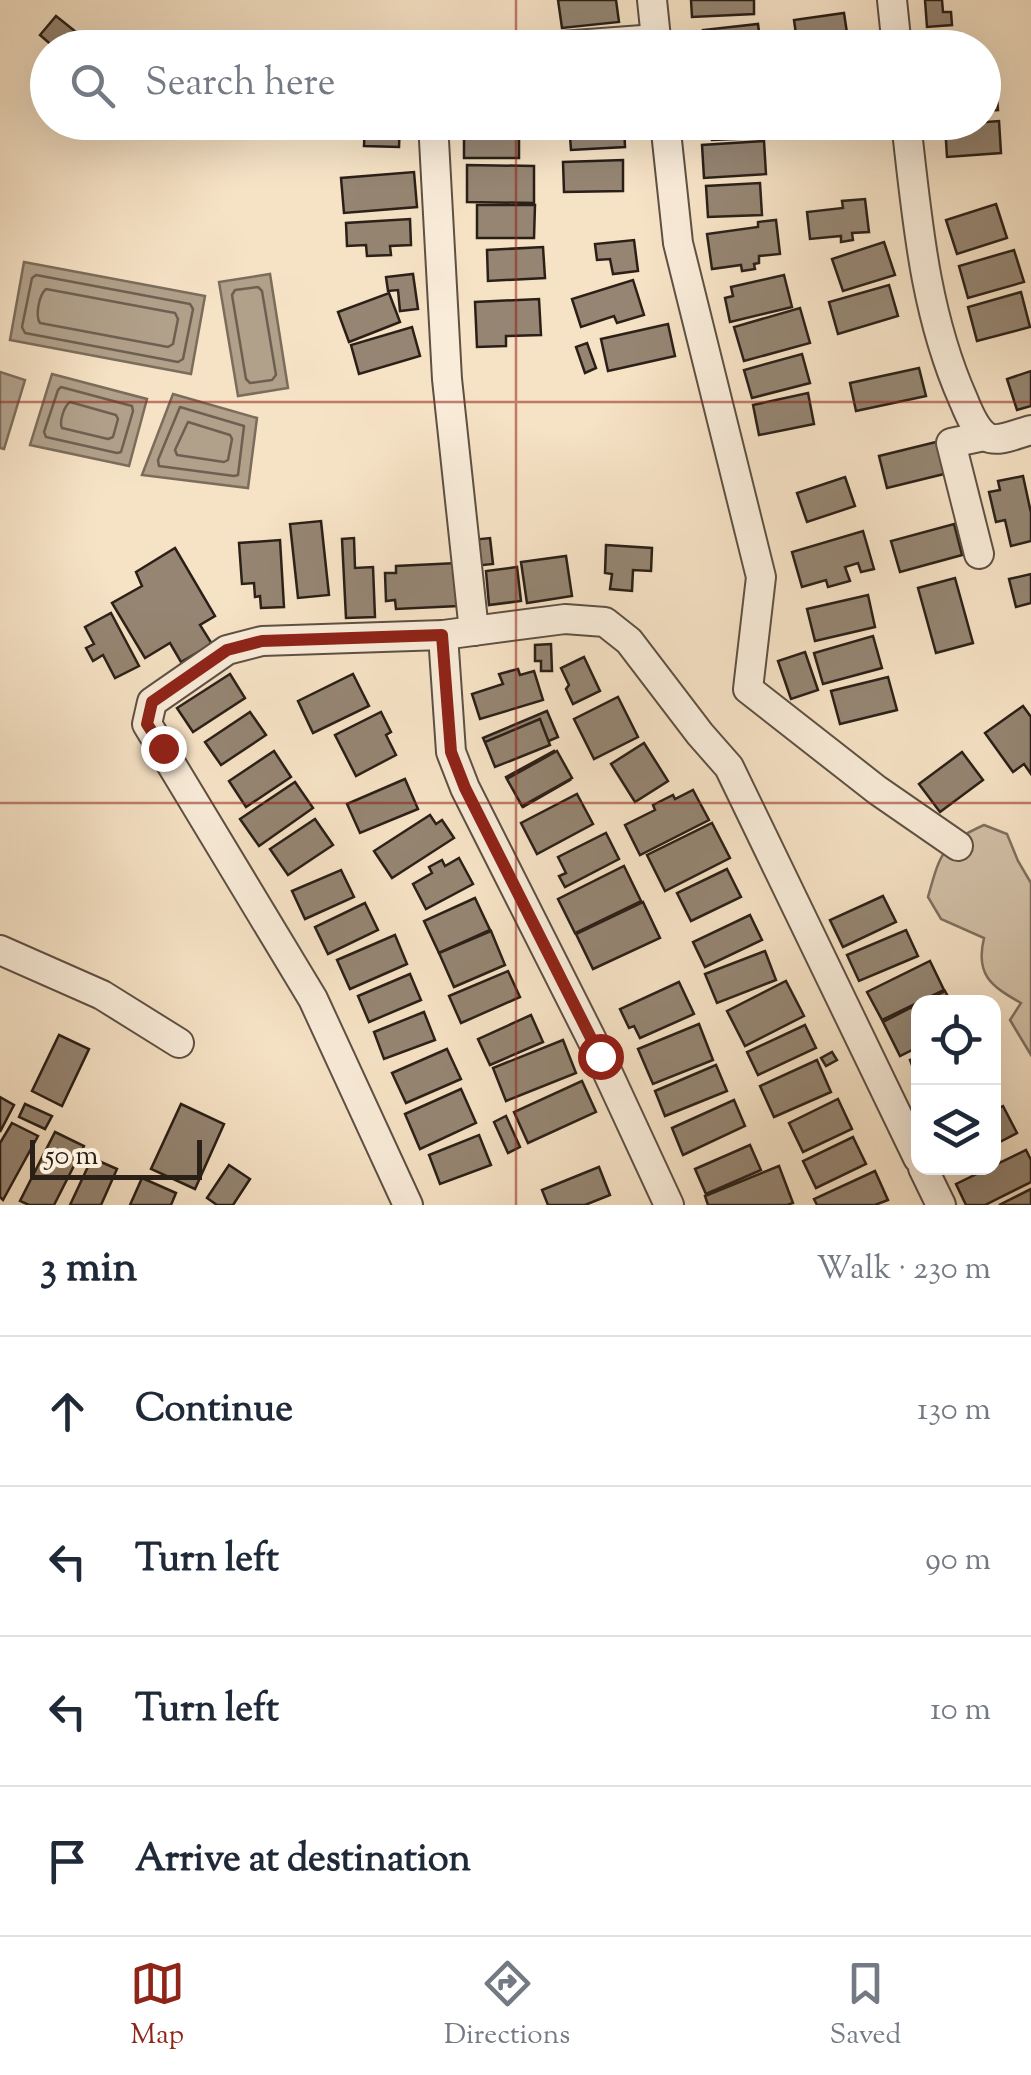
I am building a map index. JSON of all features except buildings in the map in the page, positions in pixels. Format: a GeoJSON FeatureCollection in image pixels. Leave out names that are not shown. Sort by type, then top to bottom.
{"type":"FeatureCollection","features":[{"type":"Feature","properties":{"kind":"street"},"geometry":{"type":"LineString","coordinates":[[652,0],[655,30]]}},
{"type":"Feature","properties":{"kind":"street"},"geometry":{"type":"LineString","coordinates":[[892,0],[896,30]]}},
{"type":"Feature","properties":{"kind":"street"},"geometry":{"type":"LineString","coordinates":[[434,140],[447,379],[474,631]]}},
{"type":"Feature","properties":{"kind":"street"},"geometry":{"type":"LineString","coordinates":[[667,140],[678,243],[761,576],[748,689],[877,790],[958,846]]}},
{"type":"Feature","properties":{"kind":"street"},"geometry":{"type":"LineString","coordinates":[[908,140],[932,310],[946,362],[970,417],[984,436]]}},
{"type":"Feature","properties":{"kind":"street"},"geometry":{"type":"LineString","coordinates":[[980,554],[951,443],[984,436],[995,439],[1031,430]]}},
{"type":"Feature","properties":{"kind":"street"},"geometry":{"type":"LineString","coordinates":[[408,1205],[313,999],[147,724],[152,702],[227,650],[262,641],[442,635],[566,619],[604,622],[629,641],[729,767],[911,1144]]}},
{"type":"Feature","properties":{"kind":"street"},"geometry":{"type":"LineString","coordinates":[[442,635],[451,752],[465,788],[600,1056],[669,1205]]}},
{"type":"Feature","properties":{"kind":"street"},"geometry":{"type":"LineString","coordinates":[[0,950],[102,995],[179,1043]]}},
{"type":"Feature","properties":{"kind":"street"},"geometry":{"type":"LineString","coordinates":[[926,1175],[940,1205]]}},
{"type":"Feature","properties":{"kind":"shaded area"},"geometry":{"type":"Polygon","coordinates":[[[984,825],[1007,834],[1031,883],[1031,1055],[1010,1020],[1021,1003],[994,985],[984,970],[984,938],[941,919],[928,897],[945,852],[959,838],[984,825]]]}},
{"type":"Feature","properties":{"kind":"water"},"geometry":{"type":"Polygon","coordinates":[[[24,262],[205,296],[191,374],[10,340],[24,262]]]}},
{"type":"Feature","properties":{"kind":"water"},"geometry":{"type":"Polygon","coordinates":[[[270,274],[288,388],[238,396],[219,282],[270,274]]]}},
{"type":"Feature","properties":{"kind":"water"},"geometry":{"type":"Polygon","coordinates":[[[0,372],[25,380],[4,449],[0,448],[0,372]]]}},
{"type":"Feature","properties":{"kind":"water"},"geometry":{"type":"Polygon","coordinates":[[[52,374],[147,399],[129,466],[30,445],[52,374]]]}},
{"type":"Feature","properties":{"kind":"water"},"geometry":{"type":"Polygon","coordinates":[[[173,394],[257,418],[248,488],[142,475],[173,394]]]}},
{"type":"Feature","properties":{"kind":"route"},"geometry":{"type":"LineString","coordinates":[[163,748],[147,724],[152,702],[227,650],[262,641],[442,635],[451,752],[465,788],[600,1056]]}}]}
